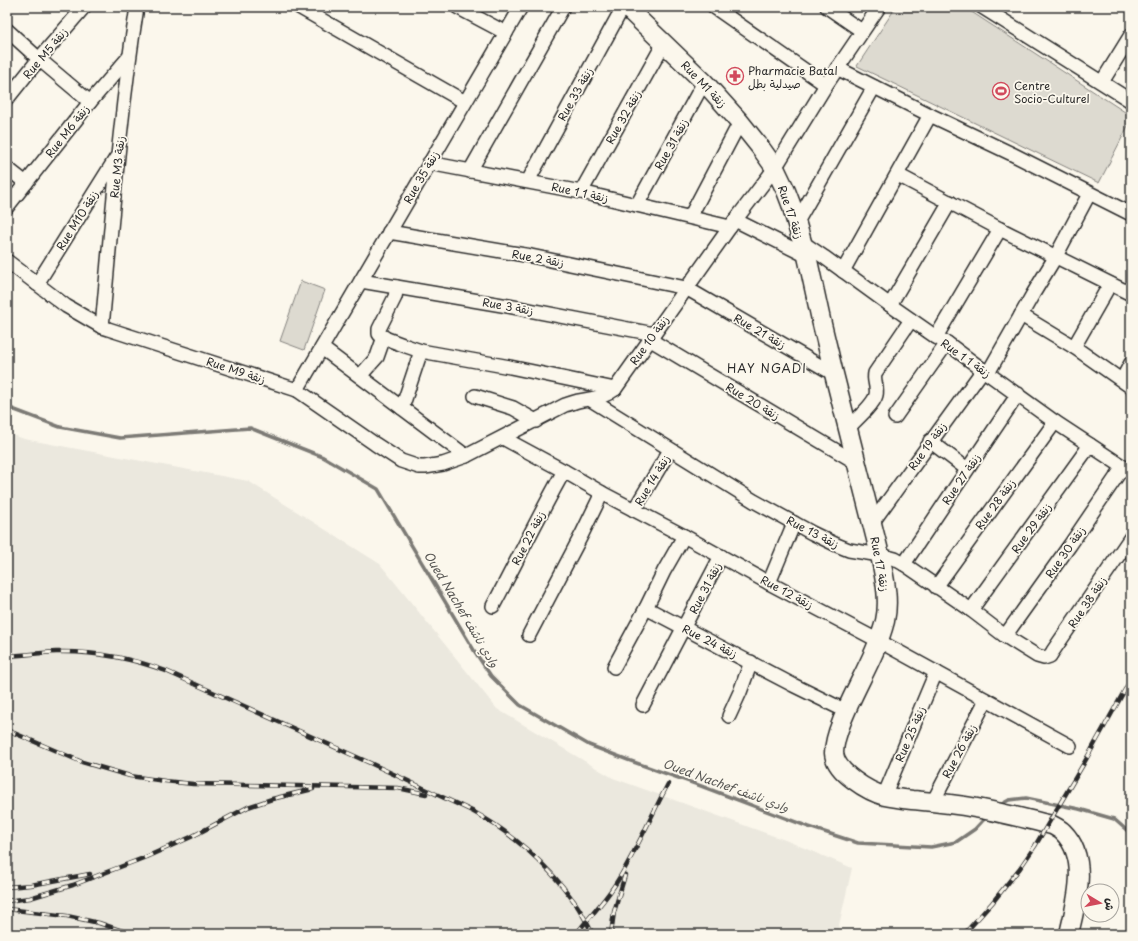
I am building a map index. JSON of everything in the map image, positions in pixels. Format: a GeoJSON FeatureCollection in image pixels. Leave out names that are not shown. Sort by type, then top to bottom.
{"type":"FeatureCollection","features":[{"type":"Feature","properties":{"kind":"street","name":"Rue M5 زنقة"},"geometry":{"type":"LineString","coordinates":[[7,99],[84,7]]}},
{"type":"Feature","properties":{"kind":"street","name":"Rue M3 زنقة"},"geometry":{"type":"LineString","coordinates":[[102,327],[117,156],[129,57],[137,7]]}},
{"type":"Feature","properties":{"kind":"street"},"geometry":{"type":"LineString","coordinates":[[299,7],[465,102]]}},
{"type":"Feature","properties":{"kind":"street"},"geometry":{"type":"LineString","coordinates":[[457,7],[506,33]]}},
{"type":"Feature","properties":{"kind":"street","name":"Rue 35 زنقة"},"geometry":{"type":"LineString","coordinates":[[297,390],[521,7]]}},
{"type":"Feature","properties":{"kind":"street"},"geometry":{"type":"LineString","coordinates":[[470,171],[563,7]]}},
{"type":"Feature","properties":{"kind":"street","name":"Rue 33 زنقة"},"geometry":{"type":"LineString","coordinates":[[528,181],[623,7]]}},
{"type":"Feature","properties":{"kind":"street","name":"Rue M1 زنقة"},"geometry":{"type":"LineString","coordinates":[[626,7],[704,82],[740,122],[760,147],[774,168]]}},
{"type":"Feature","properties":{"kind":"street"},"geometry":{"type":"LineString","coordinates":[[714,7],[826,85]]}},
{"type":"Feature","properties":{"kind":"street"},"geometry":{"type":"LineString","coordinates":[[827,7],[862,31]]}},
{"type":"Feature","properties":{"kind":"street","name":"Rue 10 زنقة"},"geometry":{"type":"LineString","coordinates":[[466,456],[566,405],[578,401],[603,397],[615,389],[732,224],[774,168],[837,68],[879,7]]}},
{"type":"Feature","properties":{"kind":"street"},"geometry":{"type":"LineString","coordinates":[[982,7],[1131,101]]}},
{"type":"Feature","properties":{"kind":"street"},"geometry":{"type":"LineString","coordinates":[[7,30],[90,102]]}},
{"type":"Feature","properties":{"kind":"street"},"geometry":{"type":"LineString","coordinates":[[1102,82],[1131,36]]}},
{"type":"Feature","properties":{"kind":"street","name":"Rue 32 زنقة"},"geometry":{"type":"LineString","coordinates":[[581,192],[664,43]]}},
{"type":"Feature","properties":{"kind":"street","name":"Rue M6 زنقة"},"geometry":{"type":"LineString","coordinates":[[7,207],[90,102],[129,57]]}},
{"type":"Feature","properties":{"kind":"street"},"geometry":{"type":"LineString","coordinates":[[837,68],[1131,214]]}},
{"type":"Feature","properties":{"kind":"street","name":"Rue 31 زنقة"},"geometry":{"type":"LineString","coordinates":[[637,205],[704,82]]}},
{"type":"Feature","properties":{"kind":"street"},"geometry":{"type":"LineString","coordinates":[[796,222],[874,87]]}},
{"type":"Feature","properties":{"kind":"street"},"geometry":{"type":"LineString","coordinates":[[842,271],[930,115]]}},
{"type":"Feature","properties":{"kind":"street"},"geometry":{"type":"LineString","coordinates":[[690,217],[740,122]]}},
{"type":"Feature","properties":{"kind":"street","name":"Rue M10 زنقة"},"geometry":{"type":"LineString","coordinates":[[37,284],[117,156]]}},
{"type":"Feature","properties":{"kind":"street","name":"Rue 1 زنقة 1"},"geometry":{"type":"LineString","coordinates":[[429,163],[528,181],[690,217],[732,224]]}},
{"type":"Feature","properties":{"kind":"street"},"geometry":{"type":"LineString","coordinates":[[7,168],[26,183]]}},
{"type":"Feature","properties":{"kind":"street","name":"Rue 17 زنقة"},"geometry":{"type":"LineString","coordinates":[[774,168],[791,204],[804,249],[880,555],[886,589],[886,619],[879,641],[846,711],[837,734],[834,752],[838,765],[851,778],[884,796],[979,808],[1052,825],[1062,831],[1073,846],[1079,872],[1078,892],[1069,934]]}},
{"type":"Feature","properties":{"kind":"street"},"geometry":{"type":"LineString","coordinates":[[898,174],[1000,228],[1131,294]]}},
{"type":"Feature","properties":{"kind":"street","name":"Rue 19 زنقة"},"geometry":{"type":"LineString","coordinates":[[872,523],[930,441],[985,372],[1056,256],[1089,194]]}},
{"type":"Feature","properties":{"kind":"street"},"geometry":{"type":"LineString","coordinates":[[890,305],[950,202]]}},
{"type":"Feature","properties":{"kind":"street","name":"Rue 17 زنقة"},"geometry":{"type":"LineString","coordinates":[[732,224],[804,249]]}},
{"type":"Feature","properties":{"kind":"street"},"geometry":{"type":"LineString","coordinates":[[895,417],[942,340],[1000,228]]}},
{"type":"Feature","properties":{"kind":"street","name":"Rue 2 زنقة"},"geometry":{"type":"LineString","coordinates":[[389,232],[531,256],[686,288]]}},
{"type":"Feature","properties":{"kind":"street","name":"Rue 1 زنقة 1"},"geometry":{"type":"LineString","coordinates":[[804,249],[842,271],[942,340],[1056,422],[1127,470]]}},
{"type":"Feature","properties":{"kind":"street","name":"Rue M9 زنقة"},"geometry":{"type":"LineString","coordinates":[[7,261],[66,306],[102,327],[297,390],[402,461],[418,467],[425,467],[443,464],[466,456]]}},
{"type":"Feature","properties":{"kind":"street","name":"Rue 3 زنقة"},"geometry":{"type":"LineString","coordinates":[[361,281],[508,306],[652,337]]}},
{"type":"Feature","properties":{"kind":"street"},"geometry":{"type":"LineString","coordinates":[[1074,347],[1110,284]]}},
{"type":"Feature","properties":{"kind":"street"},"geometry":{"type":"LineString","coordinates":[[397,287],[395,297],[379,329],[379,334],[384,337],[421,350],[510,366],[615,389]]}},
{"type":"Feature","properties":{"kind":"street","name":"Rue 21 زنقة"},"geometry":{"type":"LineString","coordinates":[[686,288],[834,374]]}},
{"type":"Feature","properties":{"kind":"street"},"geometry":{"type":"LineString","coordinates":[[1021,315],[1074,347],[1126,384],[1131,363]]}},
{"type":"Feature","properties":{"kind":"street"},"geometry":{"type":"LineString","coordinates":[[848,428],[874,401],[877,390],[874,378],[875,373],[911,320]]}},
{"type":"Feature","properties":{"kind":"street"},"geometry":{"type":"LineString","coordinates":[[360,376],[377,357],[384,337]]}},
{"type":"Feature","properties":{"kind":"street","name":"Rue 20 زنقة"},"geometry":{"type":"LineString","coordinates":[[652,337],[857,463]]}},
{"type":"Feature","properties":{"kind":"street"},"geometry":{"type":"LineString","coordinates":[[322,348],[466,456]]}},
{"type":"Feature","properties":{"kind":"street"},"geometry":{"type":"LineString","coordinates":[[402,408],[421,350]]}},
{"type":"Feature","properties":{"kind":"street","name":"Rue 27 زنقة"},"geometry":{"type":"LineString","coordinates":[[904,564],[1018,394]]}},
{"type":"Feature","properties":{"kind":"street"},"geometry":{"type":"LineString","coordinates":[[475,396],[513,408],[536,421]]}},
{"type":"Feature","properties":{"kind":"street","name":"Rue 13 زنقة"},"geometry":{"type":"LineString","coordinates":[[590,400],[754,501],[794,523],[844,548],[880,555],[904,564],[971,610],[1005,636],[1037,656]]}},
{"type":"Feature","properties":{"kind":"street","name":"Rue 28 زنقة"},"geometry":{"type":"LineString","coordinates":[[936,587],[1056,422]]}},
{"type":"Feature","properties":{"kind":"street","name":"Rue 12 زنقة"},"geometry":{"type":"LineString","coordinates":[[503,438],[1070,746]]}},
{"type":"Feature","properties":{"kind":"street"},"geometry":{"type":"LineString","coordinates":[[930,441],[967,469]]}},
{"type":"Feature","properties":{"kind":"street","name":"Rue 29 زنقة"},"geometry":{"type":"LineString","coordinates":[[971,610],[1090,445]]}},
{"type":"Feature","properties":{"kind":"street","name":"Rue 14 زنقة"},"geometry":{"type":"LineString","coordinates":[[634,510],[670,450]]}},
{"type":"Feature","properties":{"kind":"street","name":"Rue 30 زنقة"},"geometry":{"type":"LineString","coordinates":[[1005,636],[1070,545],[1127,470]]}},
{"type":"Feature","properties":{"kind":"street","name":"Rue 22 زنقة"},"geometry":{"type":"LineString","coordinates":[[493,606],[564,471]]}},
{"type":"Feature","properties":{"kind":"street"},"geometry":{"type":"LineString","coordinates":[[529,635],[602,493]]}},
{"type":"Feature","properties":{"kind":"street"},"geometry":{"type":"LineString","coordinates":[[769,583],[794,523]]}},
{"type":"Feature","properties":{"kind":"street"},"geometry":{"type":"LineString","coordinates":[[614,667],[684,536]]}},
{"type":"Feature","properties":{"kind":"street","name":"Rue 38 زنقة"},"geometry":{"type":"LineString","coordinates":[[1037,656],[1044,658],[1050,656],[1131,537]]}},
{"type":"Feature","properties":{"kind":"street","name":"Rue 31 زنقة"},"geometry":{"type":"LineString","coordinates":[[643,705],[721,556]]}},
{"type":"Feature","properties":{"kind":"street","name":"Rue 24 زنقة"},"geometry":{"type":"LineString","coordinates":[[646,608],[846,711]]}},
{"type":"Feature","properties":{"kind":"street"},"geometry":{"type":"LineString","coordinates":[[729,716],[751,662]]}},
{"type":"Feature","properties":{"kind":"street","name":"Rue 25 زنقة"},"geometry":{"type":"LineString","coordinates":[[884,796],[936,672]]}},
{"type":"Feature","properties":{"kind":"street","name":"Rue 26 زنقة"},"geometry":{"type":"LineString","coordinates":[[933,802],[986,700]]}},
{"type":"Feature","properties":{"kind":"shaded area","name":"Centre Socio-Culturel"},"geometry":{"type":"Polygon","coordinates":[[[896,7],[964,7],[1131,116],[1131,120],[1099,183],[857,66],[896,7]]]}},
{"type":"Feature","properties":{"kind":"shaded area"},"geometry":{"type":"Polygon","coordinates":[[[301,281],[325,290],[304,350],[280,341],[301,281]]]}},
{"type":"Feature","properties":{"kind":"shaded area"},"geometry":{"type":"Polygon","coordinates":[[[7,433],[24,439],[248,481],[380,564],[497,709],[613,778],[785,840],[852,868],[837,934],[7,934],[7,433]]]}},
{"type":"Feature","properties":{"kind":"waterway","name":"Oued Nachef وادي ناشف"},"geometry":{"type":"LineString","coordinates":[[7,407],[60,427],[120,438],[250,428],[323,457],[378,489],[475,652],[491,676],[520,705],[589,745],[809,827],[858,843],[931,847],[956,842],[975,829],[987,816]]}},
{"type":"Feature","properties":{"kind":"waterway","name":"Oued Nachef وادي ناشف"},"geometry":{"type":"LineString","coordinates":[[998,806],[1009,800],[1026,798],[1079,809],[1114,819],[1131,834]]}},
{"type":"Feature","properties":{"kind":"railway"},"geometry":{"type":"LineString","coordinates":[[7,656],[70,652],[112,656],[153,666],[370,763],[472,811],[514,839],[552,874],[576,904],[593,934]]}},
{"type":"Feature","properties":{"kind":"railway"},"geometry":{"type":"LineString","coordinates":[[964,934],[992,903],[1020,868],[1035,846],[1131,679]]}},
{"type":"Feature","properties":{"kind":"railway"},"geometry":{"type":"LineString","coordinates":[[7,730],[82,762],[130,776],[193,784],[398,788],[426,794]]}},
{"type":"Feature","properties":{"kind":"railway"},"geometry":{"type":"LineString","coordinates":[[576,934],[618,880],[668,784]]}},
{"type":"Feature","properties":{"kind":"railway"},"geometry":{"type":"LineString","coordinates":[[7,901],[30,898],[73,885],[146,857],[191,837],[248,807],[272,799],[313,789]]}},
{"type":"Feature","properties":{"kind":"railway"},"geometry":{"type":"LineString","coordinates":[[7,887],[31,885],[90,874]]}},
{"type":"Feature","properties":{"kind":"railway"},"geometry":{"type":"LineString","coordinates":[[611,934],[614,912],[625,875]]}},
{"type":"Feature","properties":{"kind":"railway"},"geometry":{"type":"LineString","coordinates":[[7,909],[67,916],[99,923],[131,934]]}},
{"type":"Feature","properties":{"kind":"railway"},"geometry":{"type":"LineString","coordinates":[[7,931],[31,934]]}},
{"type":"Feature","properties":{"kind":"place","name":"Pharmacie Batal صيدلية بطل"},"geometry":{"type":"Point","coordinates":[735,76]}},
{"type":"Feature","properties":{"kind":"place","name":"Centre Socio-Culturel"},"geometry":{"type":"Point","coordinates":[1001,91]}},
{"type":"Feature","properties":{"kind":"district","name":"HAY NGADI"},"geometry":{"type":"Point","coordinates":[767,368]}}]}
